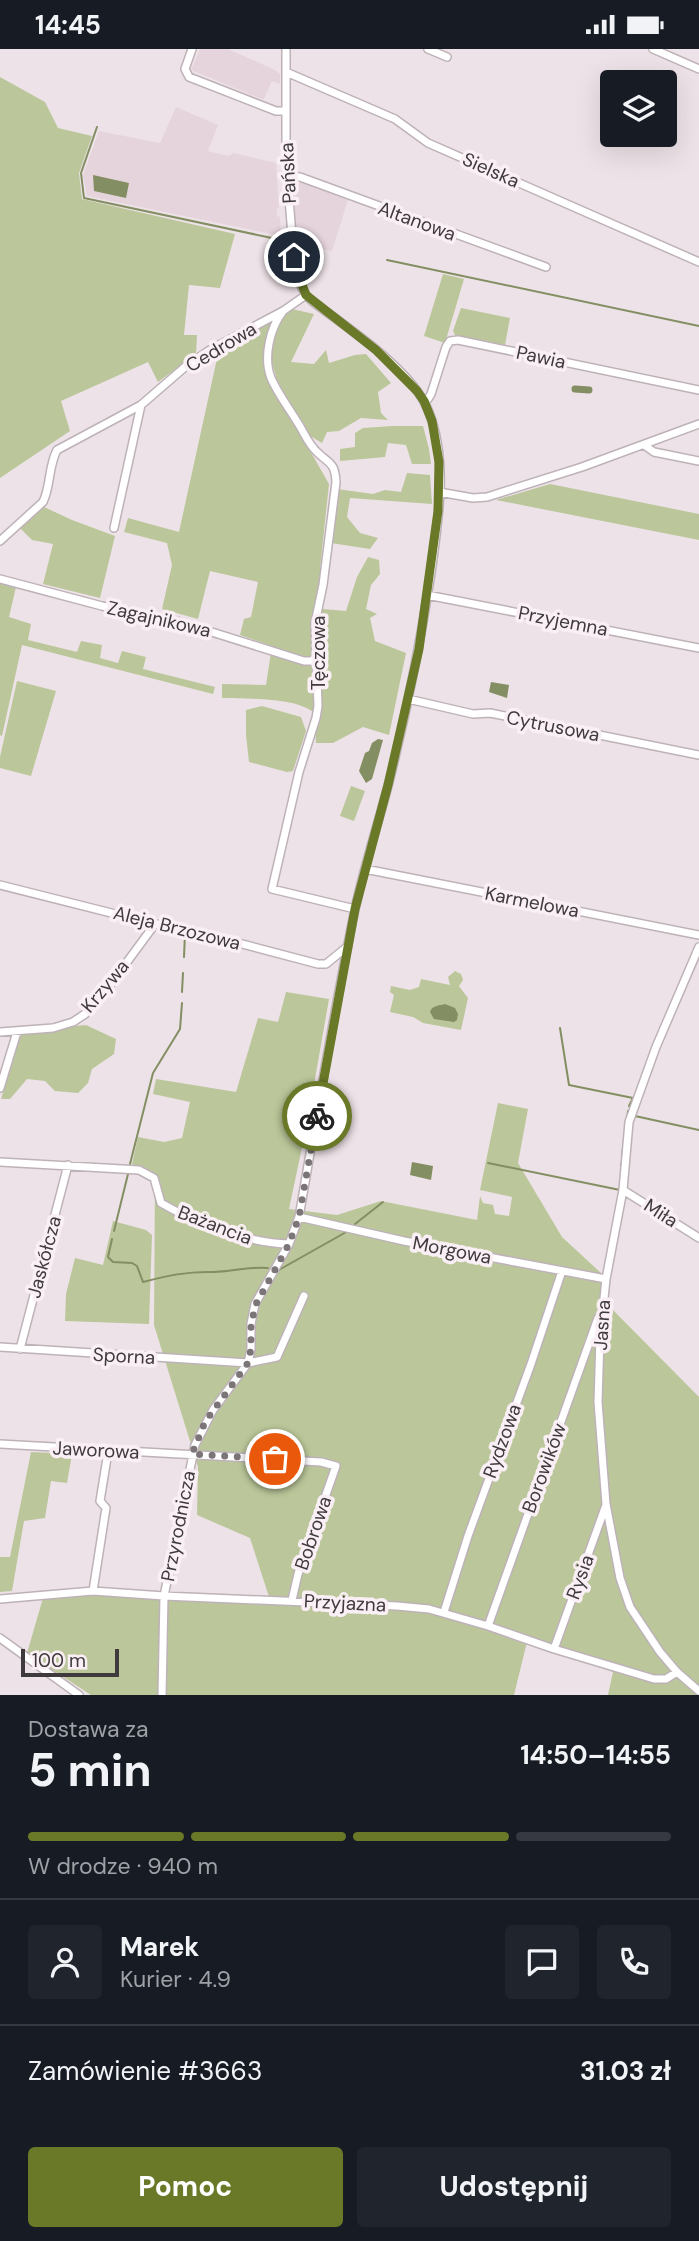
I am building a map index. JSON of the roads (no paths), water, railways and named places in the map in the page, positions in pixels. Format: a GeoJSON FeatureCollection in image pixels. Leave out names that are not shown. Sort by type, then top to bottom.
{"type":"FeatureCollection","features":[{"type":"Feature","properties":{"kind":"street"},"geometry":{"type":"LineString","coordinates":[[192,49],[185,69],[189,77],[276,111],[286,111]]}},
{"type":"Feature","properties":{"kind":"street","name":"Pańska"},"geometry":{"type":"LineString","coordinates":[[286,49],[287,176],[294,257],[306,295]]}},
{"type":"Feature","properties":{"kind":"street"},"geometry":{"type":"LineString","coordinates":[[428,49],[447,57]]}},
{"type":"Feature","properties":{"kind":"street"},"geometry":{"type":"LineString","coordinates":[[653,49],[699,69]]}},
{"type":"Feature","properties":{"kind":"street","name":"Sielska"},"geometry":{"type":"LineString","coordinates":[[286,72],[395,119],[428,143],[699,262]]}},
{"type":"Feature","properties":{"kind":"street","name":"Altanowa"},"geometry":{"type":"LineString","coordinates":[[287,176],[300,177],[546,267]]}},
{"type":"Feature","properties":{"kind":"street"},"geometry":{"type":"LineString","coordinates":[[304,1296],[277,1357],[248,1363],[251,1324],[256,1304],[289,1244],[299,1217],[355,909],[388,785],[419,649],[435,544],[439,492],[435,434],[424,401],[376,350],[306,295]]}},
{"type":"Feature","properties":{"kind":"street","name":"Cedrowa"},"geometry":{"type":"LineString","coordinates":[[0,541],[43,502],[57,450],[141,405],[185,367],[210,350],[283,311],[306,295]]}},
{"type":"Feature","properties":{"kind":"street","name":"Tęczowa"},"geometry":{"type":"LineString","coordinates":[[283,311],[275,321],[272,332],[268,359],[271,378],[312,445],[335,470],[326,565],[315,623],[318,706],[299,772],[272,889],[355,909]]}},
{"type":"Feature","properties":{"kind":"street","name":"Pawia"},"geometry":{"type":"LineString","coordinates":[[424,401],[431,394],[446,347],[450,341],[458,340],[699,390]]}},
{"type":"Feature","properties":{"kind":"street"},"geometry":{"type":"LineString","coordinates":[[114,528],[141,405]]}},
{"type":"Feature","properties":{"kind":"street"},"geometry":{"type":"LineString","coordinates":[[439,492],[473,498],[487,497],[582,467],[699,424]]}},
{"type":"Feature","properties":{"kind":"street"},"geometry":{"type":"LineString","coordinates":[[643,445],[654,452],[699,461]]}},
{"type":"Feature","properties":{"kind":"street","name":"Zagajnikowa"},"geometry":{"type":"LineString","coordinates":[[0,579],[102,606],[180,622],[304,661],[317,657]]}},
{"type":"Feature","properties":{"kind":"street","name":"Przyjemna"},"geometry":{"type":"LineString","coordinates":[[427,595],[699,648]]}},
{"type":"Feature","properties":{"kind":"street","name":"Cytrusowa"},"geometry":{"type":"LineString","coordinates":[[408,699],[473,714],[489,713],[699,755]]}},
{"type":"Feature","properties":{"kind":"street","name":"Karmelowa"},"geometry":{"type":"LineString","coordinates":[[365,869],[699,935]]}},
{"type":"Feature","properties":{"kind":"street","name":"Aleja Brzozowa"},"geometry":{"type":"LineString","coordinates":[[0,884],[318,964],[326,964],[348,946]]}},
{"type":"Feature","properties":{"kind":"street","name":"Krzywa"},"geometry":{"type":"LineString","coordinates":[[0,1032],[53,1028],[73,1022],[85,1014],[102,996],[155,924]]}},
{"type":"Feature","properties":{"kind":"street","name":"Jasna"},"geometry":{"type":"LineString","coordinates":[[699,947],[656,1047],[627,1132],[623,1190],[606,1279],[598,1402],[606,1504],[620,1578],[630,1607],[660,1653],[699,1691]]}},
{"type":"Feature","properties":{"kind":"street"},"geometry":{"type":"LineString","coordinates":[[0,1088],[17,1032]]}},
{"type":"Feature","properties":{"kind":"street"},"geometry":{"type":"LineString","coordinates":[[0,1162],[68,1165]]}},
{"type":"Feature","properties":{"kind":"street","name":"Bażancia"},"geometry":{"type":"LineString","coordinates":[[68,1165],[148,1173],[154,1178],[161,1203],[173,1210],[257,1242],[289,1244]]}},
{"type":"Feature","properties":{"kind":"street","name":"Jaskółcza"},"geometry":{"type":"LineString","coordinates":[[20,1349],[68,1165]]}},
{"type":"Feature","properties":{"kind":"street","name":"Miła"},"geometry":{"type":"LineString","coordinates":[[623,1190],[699,1238]]}},
{"type":"Feature","properties":{"kind":"street","name":"Morgowa"},"geometry":{"type":"LineString","coordinates":[[299,1217],[404,1241],[606,1279]]}},
{"type":"Feature","properties":{"kind":"street","name":"Rydzowa"},"geometry":{"type":"LineString","coordinates":[[444,1612],[472,1524],[562,1271]]}},
{"type":"Feature","properties":{"kind":"street","name":"Borowików"},"geometry":{"type":"LineString","coordinates":[[488,1626],[598,1318],[603,1312]]}},
{"type":"Feature","properties":{"kind":"street","name":"Sporna"},"geometry":{"type":"LineString","coordinates":[[0,1347],[248,1363]]}},
{"type":"Feature","properties":{"kind":"street","name":"Przyrodnicza"},"geometry":{"type":"LineString","coordinates":[[162,1695],[164,1596],[192,1454],[205,1422],[248,1363]]}},
{"type":"Feature","properties":{"kind":"street","name":"Jaworowa"},"geometry":{"type":"LineString","coordinates":[[0,1444],[321,1462],[336,1466]]}},
{"type":"Feature","properties":{"kind":"street"},"geometry":{"type":"LineString","coordinates":[[93,1591],[106,1508],[100,1501],[108,1452]]}},
{"type":"Feature","properties":{"kind":"street","name":"Bobrowa"},"geometry":{"type":"LineString","coordinates":[[292,1600],[298,1574],[336,1466]]}},
{"type":"Feature","properties":{"kind":"street","name":"Rysia"},"geometry":{"type":"LineString","coordinates":[[554,1649],[606,1504]]}},
{"type":"Feature","properties":{"kind":"street","name":"Przyjazna"},"geometry":{"type":"LineString","coordinates":[[0,1599],[93,1591],[397,1606],[444,1612],[654,1679],[666,1679],[677,1672]]}},
{"type":"Feature","properties":{"kind":"street"},"geometry":{"type":"LineString","coordinates":[[0,1638],[66,1691],[79,1695]]}},
{"type":"Feature","properties":{"kind":"waterway"},"geometry":{"type":"LineString","coordinates":[[97,127],[81,173],[84,198],[286,241]]}},
{"type":"Feature","properties":{"kind":"waterway"},"geometry":{"type":"LineString","coordinates":[[387,260],[699,326]]}},
{"type":"Feature","properties":{"kind":"waterway"},"geometry":{"type":"LineString","coordinates":[[575,389],[589,390]]}},
{"type":"Feature","properties":{"kind":"waterway"},"geometry":{"type":"LineString","coordinates":[[184,957],[185,933]]}},
{"type":"Feature","properties":{"kind":"waterway"},"geometry":{"type":"LineString","coordinates":[[182,992],[183,973]]}},
{"type":"Feature","properties":{"kind":"waterway"},"geometry":{"type":"LineString","coordinates":[[130,1164],[153,1073],[180,1029],[182,1003]]}},
{"type":"Feature","properties":{"kind":"waterway"},"geometry":{"type":"LineString","coordinates":[[560,1028],[569,1085],[633,1098],[629,1106]]}},
{"type":"Feature","properties":{"kind":"waterway"},"geometry":{"type":"LineString","coordinates":[[622,1156],[628,1111]]}},
{"type":"Feature","properties":{"kind":"waterway"},"geometry":{"type":"LineString","coordinates":[[635,1116],[699,1130]]}},
{"type":"Feature","properties":{"kind":"waterway"},"geometry":{"type":"LineString","coordinates":[[488,1163],[620,1190]]}},
{"type":"Feature","properties":{"kind":"waterway"},"geometry":{"type":"LineString","coordinates":[[621,1164],[621,1177]]}},
{"type":"Feature","properties":{"kind":"waterway"},"geometry":{"type":"LineString","coordinates":[[114,1231],[128,1174]]}},
{"type":"Feature","properties":{"kind":"waterway"},"geometry":{"type":"LineString","coordinates":[[355,1224],[383,1202]]}},
{"type":"Feature","properties":{"kind":"waterway"},"geometry":{"type":"LineString","coordinates":[[277,1271],[348,1231]]}},
{"type":"Feature","properties":{"kind":"waterway"},"geometry":{"type":"LineString","coordinates":[[112,1239],[108,1257],[113,1262],[132,1263],[137,1266],[143,1282],[186,1273],[268,1268]]}}]}
